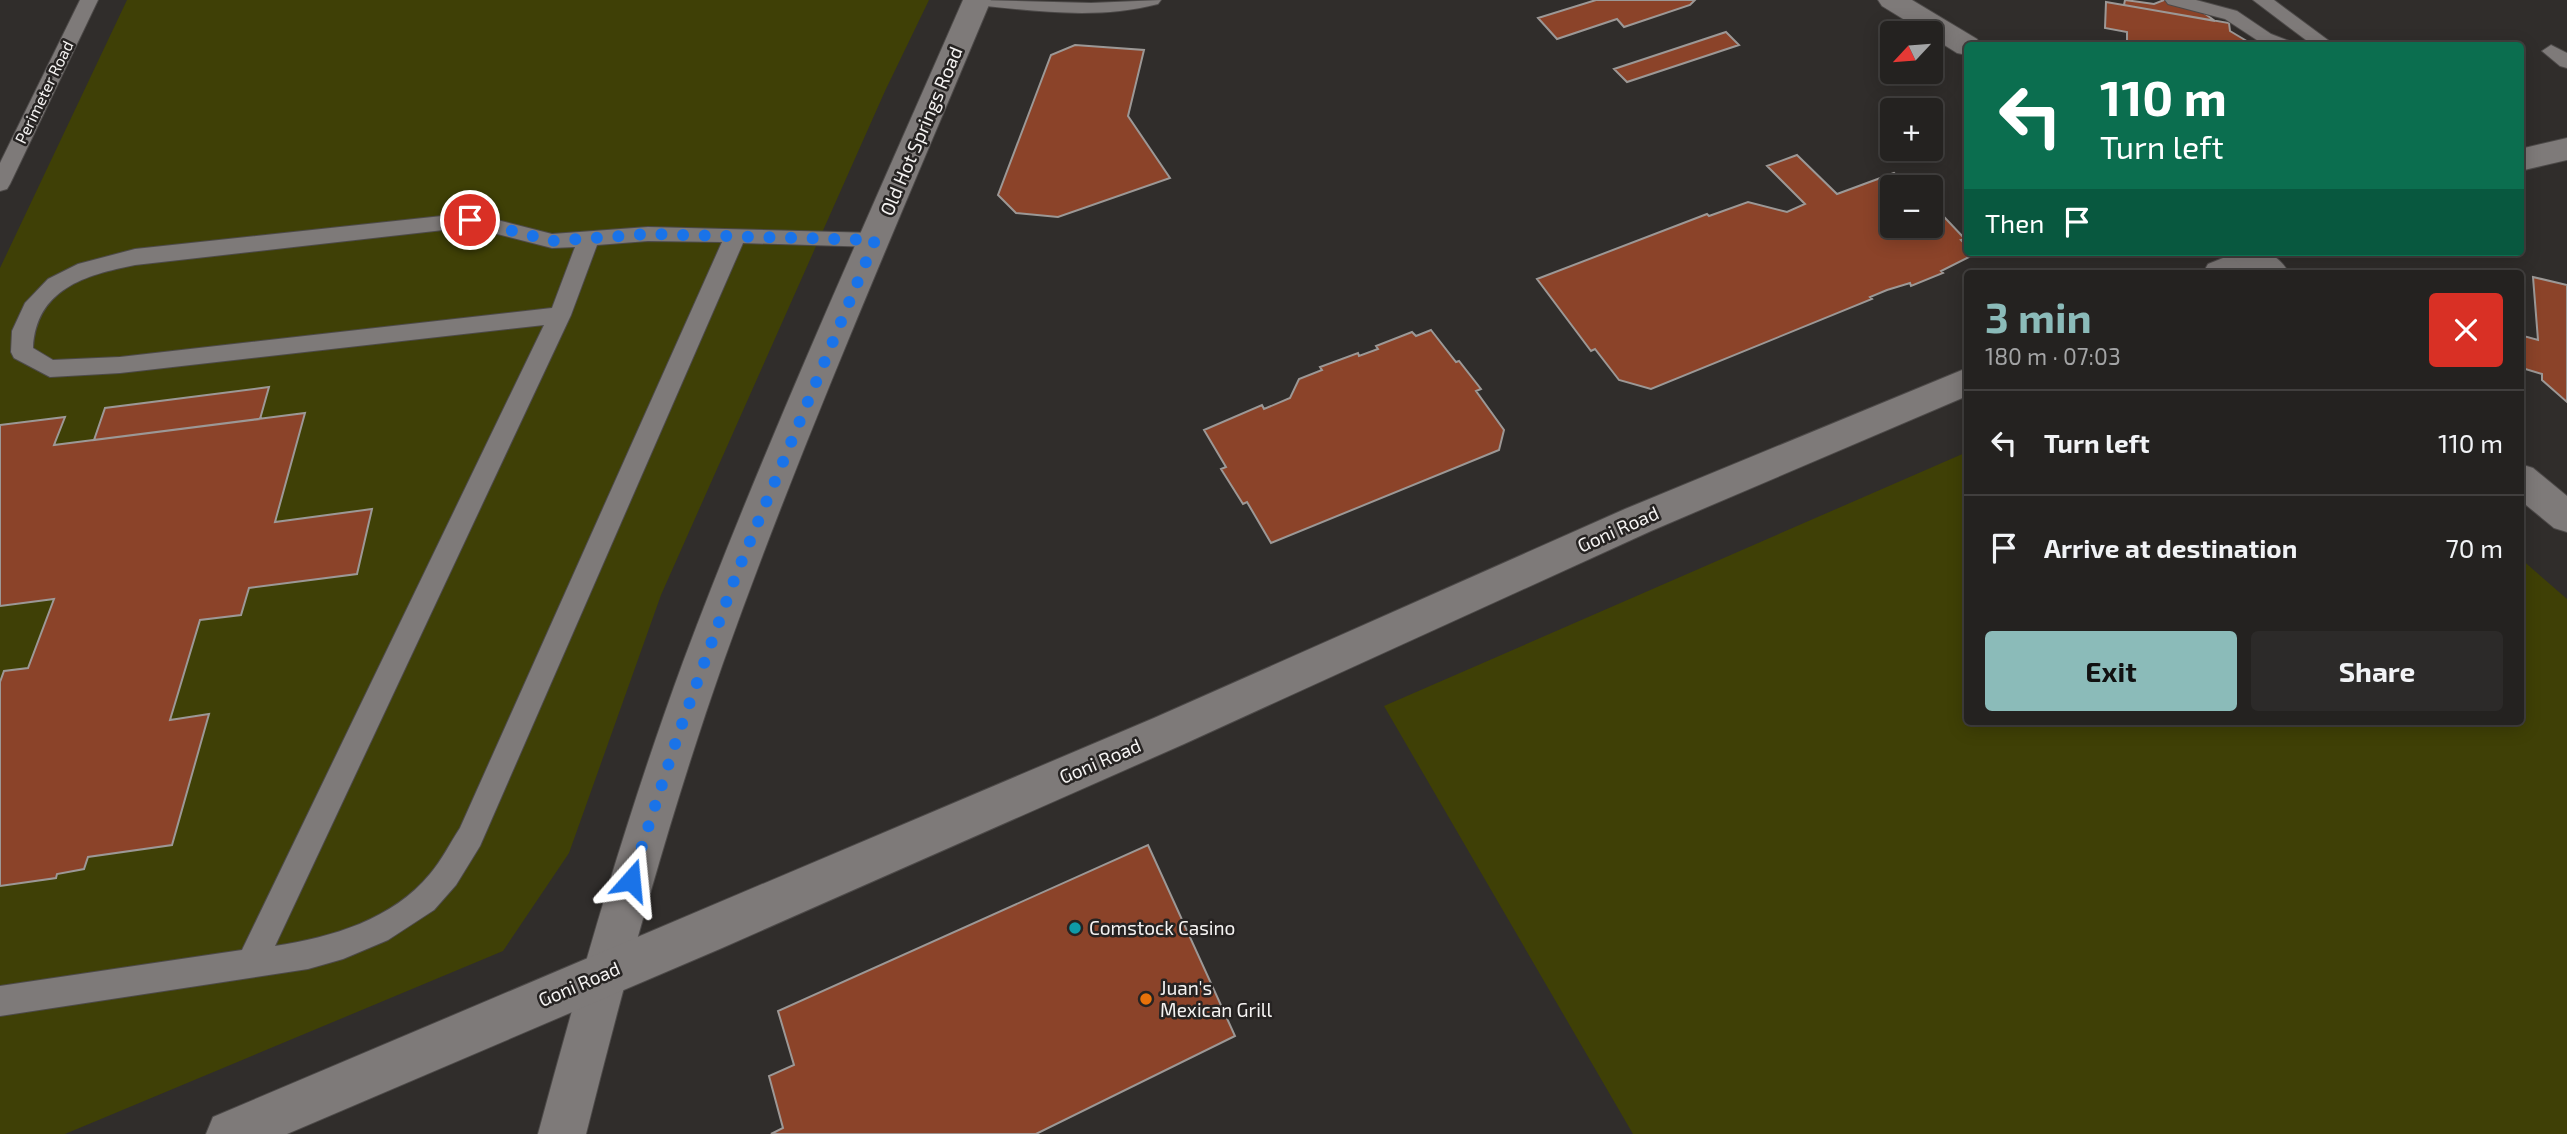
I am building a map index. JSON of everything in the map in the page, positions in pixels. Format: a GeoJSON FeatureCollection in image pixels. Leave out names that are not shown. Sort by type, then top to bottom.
{"type":"FeatureCollection","features":[{"type":"Feature","properties":{"kind":"street","name":"Old Hot Springs Road"},"geometry":{"type":"LineString","coordinates":[[562,1134],[631,880],[703,662],[770,489],[977,0]]}},
{"type":"Feature","properties":{"kind":"street"},"geometry":{"type":"LineString","coordinates":[[1892,0],[1964,45]]}},
{"type":"Feature","properties":{"kind":"street"},"geometry":{"type":"LineString","coordinates":[[2524,159],[2567,149]]}},
{"type":"Feature","properties":{"kind":"street"},"geometry":{"type":"LineString","coordinates":[[2229,270],[2261,259]]}},
{"type":"Feature","properties":{"kind":"street","name":"Goni Road"},"geometry":{"type":"LineString","coordinates":[[230,1134],[706,932],[1182,725],[1638,520],[1964,381]]}},
{"type":"Feature","properties":{"kind":"street"},"geometry":{"type":"LineString","coordinates":[[2524,481],[2567,517]]}},
{"type":"Feature","properties":{"kind":"lane","name":"Perimeter Road"},"geometry":{"type":"LineString","coordinates":[[0,184],[89,0]]}},
{"type":"Feature","properties":{"kind":"lane"},"geometry":{"type":"LineString","coordinates":[[986,0],[1087,9],[1119,7],[1152,0]]}},
{"type":"Feature","properties":{"kind":"lane"},"geometry":{"type":"LineString","coordinates":[[2174,0],[2231,15],[2264,38],[2274,42]]}},
{"type":"Feature","properties":{"kind":"lane"},"geometry":{"type":"LineString","coordinates":[[2262,0],[2316,42]]}},
{"type":"Feature","properties":{"kind":"lane"},"geometry":{"type":"LineString","coordinates":[[2551,51],[2567,62]]}},
{"type":"Feature","properties":{"kind":"lane"},"geometry":{"type":"LineString","coordinates":[[559,315],[120,365],[50,369],[22,352],[25,325],[44,291],[83,268],[135,257],[470,220],[552,241],[648,234],[875,240]]}},
{"type":"Feature","properties":{"kind":"lane"},"geometry":{"type":"LineString","coordinates":[[0,1001],[308,956],[353,943],[397,919],[437,887],[470,837],[736,235]]}},
{"type":"Feature","properties":{"kind":"lane"},"geometry":{"type":"LineString","coordinates":[[251,964],[559,315],[588,240]]}},
{"type":"Feature","properties":{"kind":"shaded area"},"geometry":{"type":"Polygon","coordinates":[[[127,0],[929,0],[885,91],[661,595],[569,853],[503,951],[65,1134],[0,1134],[0,268],[127,0]]]}},
{"type":"Feature","properties":{"kind":"shaded area"},"geometry":{"type":"Polygon","coordinates":[[[1964,453],[1964,725],[2524,725],[2524,561],[2567,599],[2567,1134],[1633,1134],[1384,706],[1964,453]]]}},
{"type":"Feature","properties":{"kind":"building"},"geometry":{"type":"Polygon","coordinates":[[[1596,0],[1695,0],[1690,5],[1624,27],[1617,19],[1557,39],[1538,18],[1596,0]]]}},
{"type":"Feature","properties":{"kind":"building"},"geometry":{"type":"Polygon","coordinates":[[[2125,0],[2154,4],[2164,0],[2186,0],[2215,21],[2124,5],[2125,0]]]}},
{"type":"Feature","properties":{"kind":"building"},"geometry":{"type":"Polygon","coordinates":[[[2106,2],[2229,23],[2230,31],[2248,42],[2127,42],[2127,32],[2105,28],[2106,2]]]}},
{"type":"Feature","properties":{"kind":"building"},"geometry":{"type":"Polygon","coordinates":[[[1726,32],[1739,45],[1627,82],[1614,69],[1726,32]]]}},
{"type":"Feature","properties":{"kind":"building"},"geometry":{"type":"Polygon","coordinates":[[[1075,45],[1144,50],[1128,116],[1170,178],[1058,217],[1016,213],[998,195],[1051,55],[1075,45]]]}},
{"type":"Feature","properties":{"kind":"building"},"geometry":{"type":"Polygon","coordinates":[[[1797,155],[1837,194],[1880,178],[1880,238],[1943,238],[1943,216],[1964,238],[1961,240],[1964,243],[1964,256],[1971,256],[1941,271],[1943,273],[1911,286],[1910,283],[1887,290],[1870,297],[1872,299],[1651,389],[1619,380],[1595,349],[1591,351],[1537,279],[1707,214],[1709,216],[1748,202],[1787,212],[1805,204],[1767,166],[1797,155]]]}},
{"type":"Feature","properties":{"kind":"building"},"geometry":{"type":"Polygon","coordinates":[[[2533,277],[2567,285],[2567,402],[2542,380],[2542,374],[2524,369],[2524,336],[2538,340],[2533,277]]]}},
{"type":"Feature","properties":{"kind":"building"},"geometry":{"type":"Polygon","coordinates":[[[1431,330],[1481,389],[1476,391],[1504,430],[1499,450],[1271,543],[1247,502],[1243,504],[1221,469],[1226,467],[1204,430],[1262,405],[1264,409],[1290,398],[1299,379],[1322,370],[1320,367],[1358,353],[1359,356],[1378,349],[1376,346],[1412,332],[1416,336],[1431,330]]]}},
{"type":"Feature","properties":{"kind":"building"},"geometry":{"type":"Polygon","coordinates":[[[269,387],[260,419],[94,440],[105,408],[269,387]]]}},
{"type":"Feature","properties":{"kind":"building"},"geometry":{"type":"Polygon","coordinates":[[[305,413],[275,522],[372,509],[357,574],[249,588],[241,615],[200,620],[170,720],[209,714],[172,845],[88,857],[84,869],[57,874],[56,878],[0,886],[0,682],[4,671],[28,668],[54,599],[0,606],[0,425],[65,417],[54,445],[305,413]]]}},
{"type":"Feature","properties":{"kind":"building","name":"Comstock Casino"},"geometry":{"type":"Polygon","coordinates":[[[1148,845],[1235,1036],[1036,1134],[771,1134],[783,1128],[769,1076],[794,1065],[778,1011],[1148,845]]]}},
{"type":"Feature","properties":{"kind":"place","name":"Comstock Casino"},"geometry":{"type":"Point","coordinates":[1075,928]}},
{"type":"Feature","properties":{"kind":"place","name":"Juan's Mexican Grill"},"geometry":{"type":"Point","coordinates":[1146,999]}},
{"type":"Feature","properties":{"kind":"route"},"geometry":{"type":"LineString","coordinates":[[470,220],[552,241],[648,234],[875,240],[736,575],[703,662],[631,880]]}}]}
